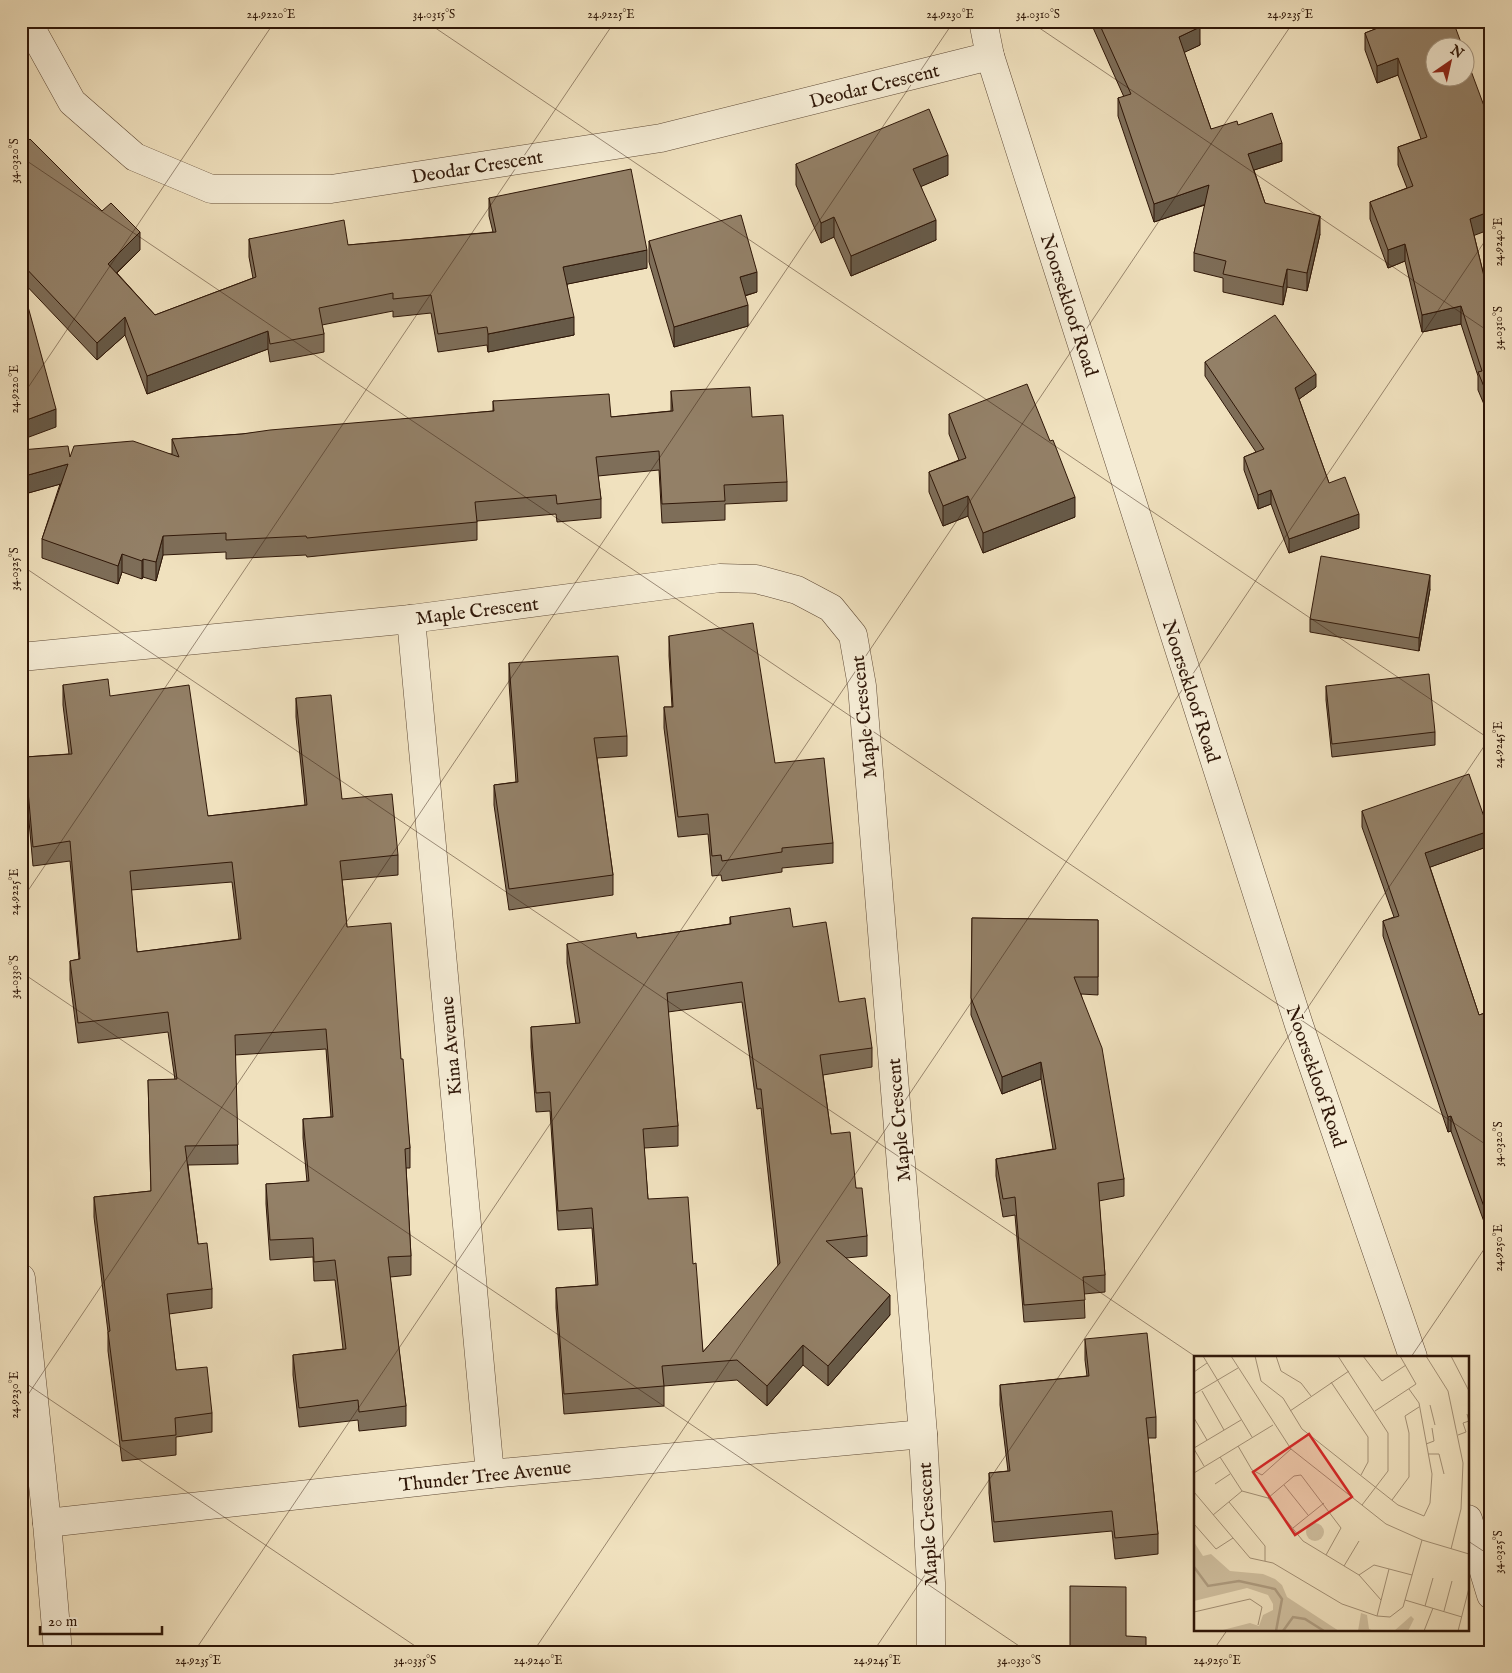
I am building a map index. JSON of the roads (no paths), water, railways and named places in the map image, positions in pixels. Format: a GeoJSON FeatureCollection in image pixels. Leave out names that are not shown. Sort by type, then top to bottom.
{"type":"FeatureCollection","features":[{"type":"Feature","properties":{"kind":"street","name":"Deodar Crescent"},"geometry":{"type":"LineString","coordinates":[[29,21],[31,28],[72,102],[135,157],[211,189],[331,189],[661,138],[990,56]]}},
{"type":"Feature","properties":{"kind":"street","name":"Noorsekloof Road"},"geometry":{"type":"LineString","coordinates":[[983,21],[990,56],[1299,1025],[1413,1356]]}},
{"type":"Feature","properties":{"kind":"street","name":"Maple Crescent"},"geometry":{"type":"LineString","coordinates":[[21,657],[411,619],[720,578],[756,579],[797,590],[832,608],[853,635],[863,696],[923,1434],[931,1583],[930,1652]]}},
{"type":"Feature","properties":{"kind":"street","name":"Kina Avenue"},"geometry":{"type":"LineString","coordinates":[[411,619],[490,1474]]}},
{"type":"Feature","properties":{"kind":"street"},"geometry":{"type":"LineString","coordinates":[[21,1278],[47,1523],[58,1652]]}},
{"type":"Feature","properties":{"kind":"street","name":"Thunder Tree Avenue"},"geometry":{"type":"LineString","coordinates":[[47,1523],[490,1474],[923,1434]]}},
{"type":"Feature","properties":{"kind":"street"},"geometry":{"type":"LineString","coordinates":[[1470,1526],[1491,1595]]}}]}
